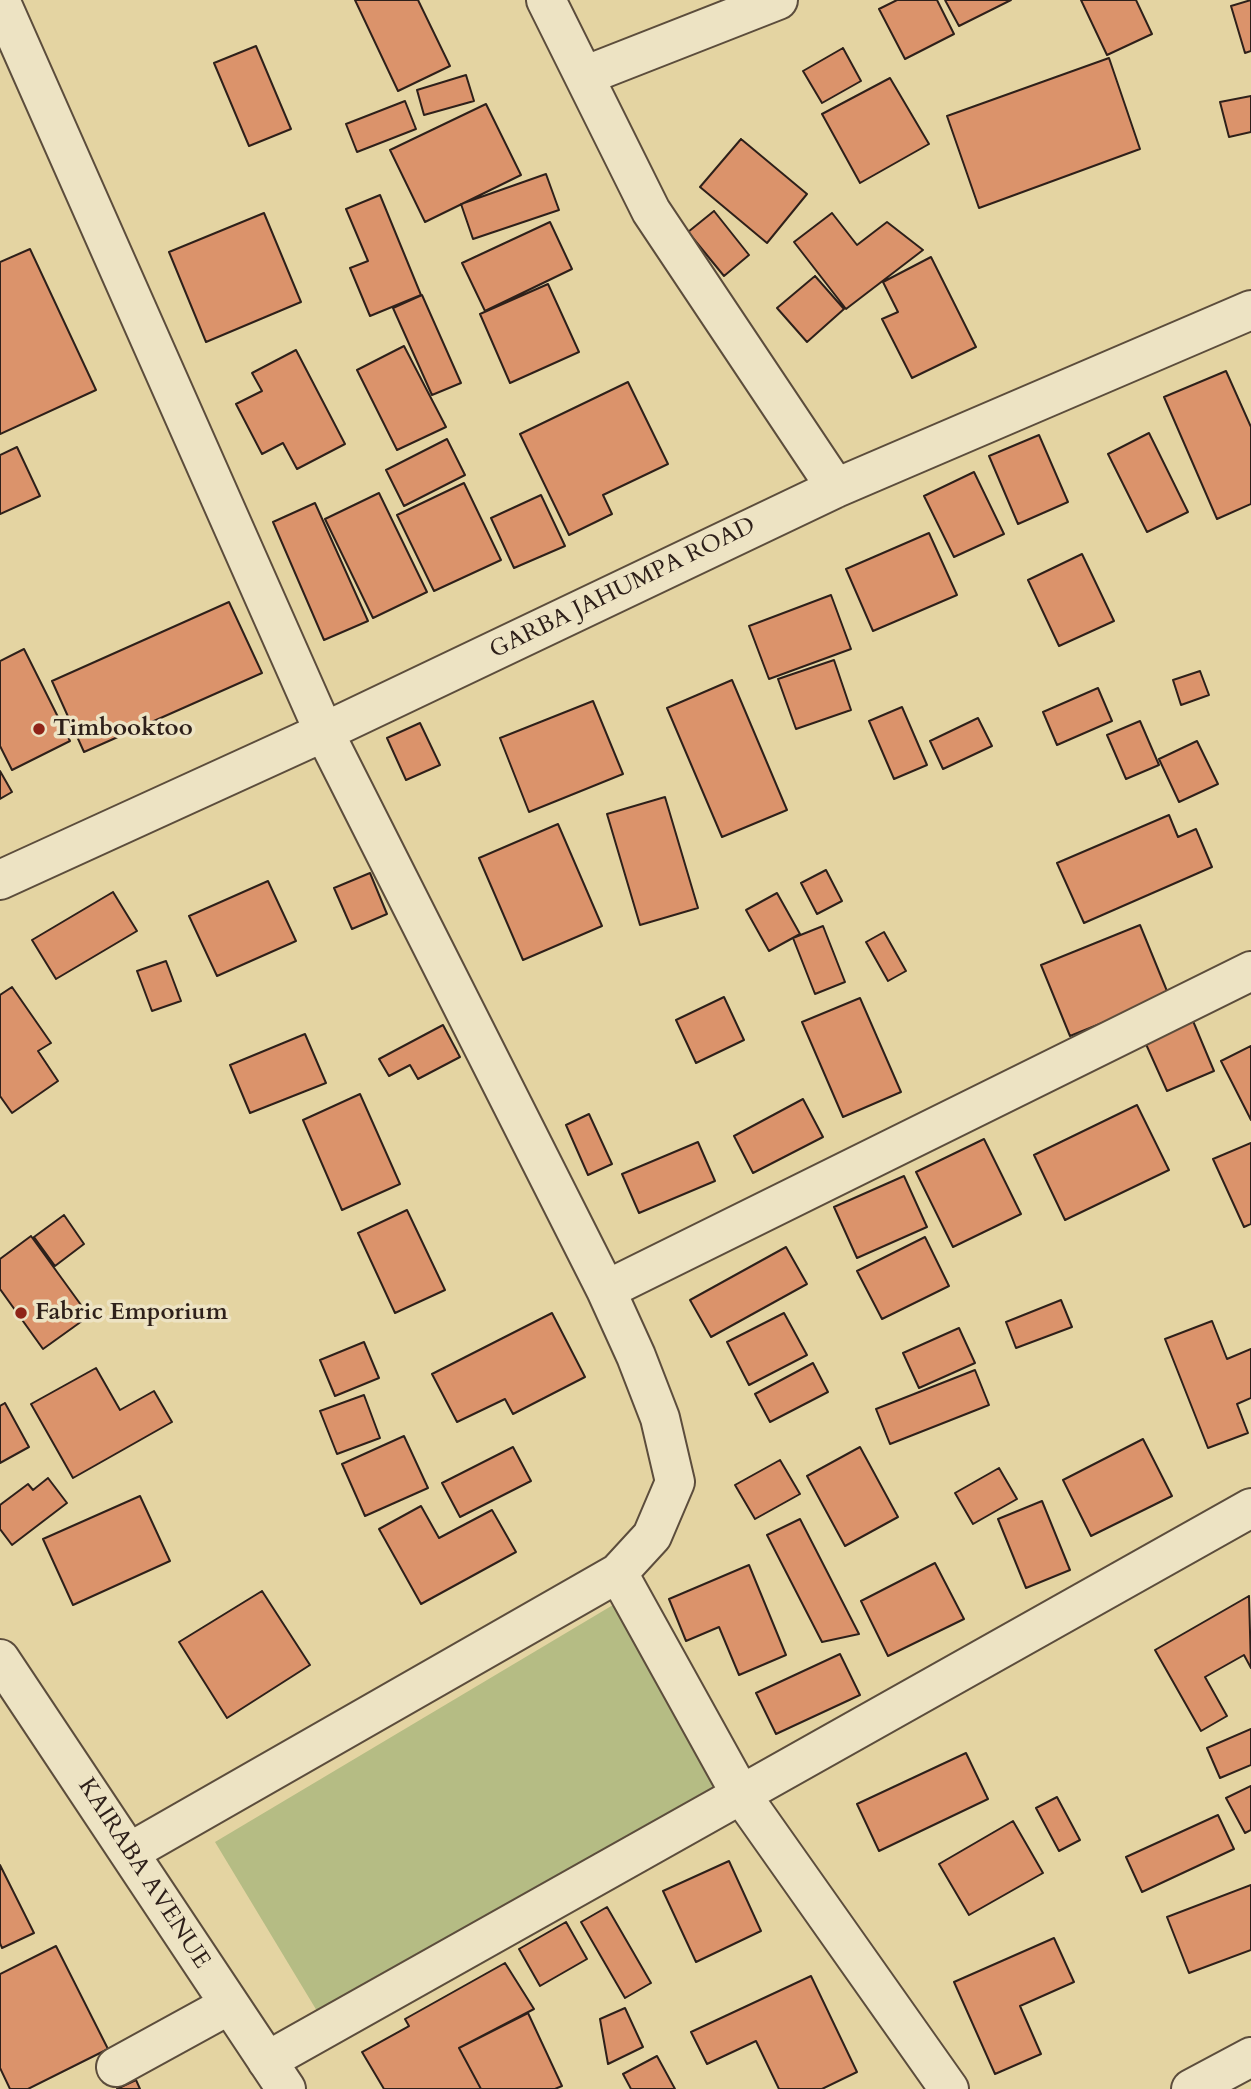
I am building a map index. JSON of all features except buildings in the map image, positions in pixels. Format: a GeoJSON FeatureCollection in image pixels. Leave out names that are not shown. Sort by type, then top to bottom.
{"type":"FeatureCollection","features":[{"type":"Feature","properties":{"kind":"street"},"geometry":{"type":"LineString","coordinates":[[0,0],[324,732],[606,1290],[660,1418],[675,1482],[652,1536],[618,1573],[130,1852]]}},
{"type":"Feature","properties":{"kind":"street"},"geometry":{"type":"LineString","coordinates":[[546,0],[651,211],[836,488]]}},
{"type":"Feature","properties":{"kind":"street"},"geometry":{"type":"LineString","coordinates":[[584,76],[778,0]]}},
{"type":"Feature","properties":{"kind":"street","name":"GARBA JAHUMPA ROAD"},"geometry":{"type":"LineString","coordinates":[[0,880],[324,732],[836,488],[1251,310]]}},
{"type":"Feature","properties":{"kind":"street"},"geometry":{"type":"LineString","coordinates":[[606,1290],[1251,971]]}},
{"type":"Feature","properties":{"kind":"street"},"geometry":{"type":"LineString","coordinates":[[277,2075],[740,1793],[1251,1507]]}},
{"type":"Feature","properties":{"kind":"street"},"geometry":{"type":"LineString","coordinates":[[618,1573],[740,1793],[949,2089]]}},
{"type":"Feature","properties":{"kind":"street","name":"KAIRABA AVENUE"},"geometry":{"type":"LineString","coordinates":[[0,1658],[277,2075]]}},
{"type":"Feature","properties":{"kind":"street"},"geometry":{"type":"LineString","coordinates":[[116,2067],[229,2005]]}},
{"type":"Feature","properties":{"kind":"street"},"geometry":{"type":"LineString","coordinates":[[1191,2089],[1251,2057]]}},
{"type":"Feature","properties":{"kind":"green space"},"geometry":{"type":"Polygon","coordinates":[[[618,1602],[726,1780],[323,2021],[215,1842],[618,1602]]]}},
{"type":"Feature","properties":{"kind":"place","name":"Timbooktoo"},"geometry":{"type":"Point","coordinates":[39,729]}},
{"type":"Feature","properties":{"kind":"place","name":"Fabric Emporium"},"geometry":{"type":"Point","coordinates":[21,1313]}}]}
